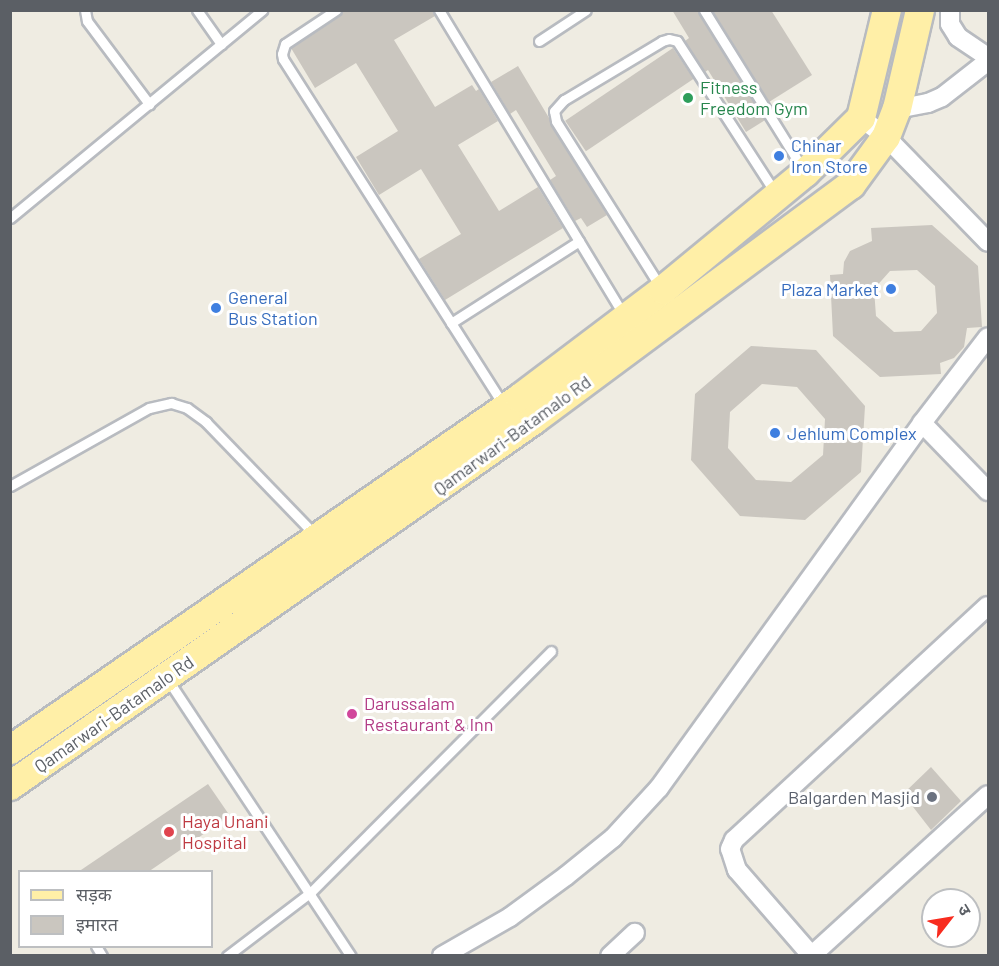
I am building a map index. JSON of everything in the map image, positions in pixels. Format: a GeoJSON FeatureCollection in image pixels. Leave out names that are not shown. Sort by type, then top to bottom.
{"type":"FeatureCollection","features":[{"type":"Feature","properties":{"kind":"main road"},"geometry":{"type":"LineString","coordinates":[[861,118],[887,10]]}},
{"type":"Feature","properties":{"kind":"main road","name":"Qamarwari-Batamalo Rd"},"geometry":{"type":"LineString","coordinates":[[10,786],[534,420],[851,185],[886,137],[897,109],[920,10]]}},
{"type":"Feature","properties":{"kind":"main road","name":"Qamarwari-Batamalo Rd"},"geometry":{"type":"LineString","coordinates":[[10,750],[505,408],[663,290],[805,172],[861,118]]}},
{"type":"Feature","properties":{"kind":"street"},"geometry":{"type":"LineString","coordinates":[[897,109],[928,103],[942,97],[988,59],[958,37],[950,24],[950,10]]}},
{"type":"Feature","properties":{"kind":"street"},"geometry":{"type":"LineString","coordinates":[[861,118],[886,137],[988,242]]}},
{"type":"Feature","properties":{"kind":"street"},"geometry":{"type":"LineString","coordinates":[[442,956],[510,917],[566,876],[613,838],[659,788],[922,423],[988,337]]}},
{"type":"Feature","properties":{"kind":"street"},"geometry":{"type":"LineString","coordinates":[[922,423],[988,491]]}},
{"type":"Feature","properties":{"kind":"street"},"geometry":{"type":"LineString","coordinates":[[988,606],[734,840],[730,849],[737,870],[811,956],[988,795]]}},
{"type":"Feature","properties":{"kind":"street"},"geometry":{"type":"LineString","coordinates":[[610,956],[635,933]]}},
{"type":"Feature","properties":{"kind":"lane"},"geometry":{"type":"LineString","coordinates":[[85,10],[87,21],[149,104]]}},
{"type":"Feature","properties":{"kind":"lane"},"geometry":{"type":"LineString","coordinates":[[197,10],[221,44]]}},
{"type":"Feature","properties":{"kind":"lane"},"geometry":{"type":"LineString","coordinates":[[10,218],[262,10]]}},
{"type":"Feature","properties":{"kind":"lane"},"geometry":{"type":"LineString","coordinates":[[336,10],[285,44],[282,48],[283,59],[505,408]]}},
{"type":"Feature","properties":{"kind":"lane"},"geometry":{"type":"LineString","coordinates":[[439,10],[626,318]]}},
{"type":"Feature","properties":{"kind":"lane"},"geometry":{"type":"LineString","coordinates":[[539,41],[586,10]]}},
{"type":"Feature","properties":{"kind":"lane"},"geometry":{"type":"LineString","coordinates":[[704,10],[805,172]]}},
{"type":"Feature","properties":{"kind":"lane"},"geometry":{"type":"LineString","coordinates":[[663,290],[556,121],[554,111],[558,104],[662,41],[669,39],[677,41],[777,196]]}},
{"type":"Feature","properties":{"kind":"lane"},"geometry":{"type":"LineString","coordinates":[[451,323],[579,241]]}},
{"type":"Feature","properties":{"kind":"lane"},"geometry":{"type":"LineString","coordinates":[[10,486],[149,408],[171,403],[187,408],[206,422],[317,538]]}},
{"type":"Feature","properties":{"kind":"lane"},"geometry":{"type":"LineString","coordinates":[[227,956],[310,892],[551,651]]}},
{"type":"Feature","properties":{"kind":"lane"},"geometry":{"type":"LineString","coordinates":[[167,678],[351,956]]}},
{"type":"Feature","properties":{"kind":"building"},"geometry":{"type":"Polygon","coordinates":[[[345,10],[432,10],[435,16],[394,40],[435,107],[472,85],[476,91],[479,89],[498,121],[458,145],[499,211],[538,187],[563,228],[445,300],[419,259],[461,234],[421,169],[379,195],[356,157],[398,131],[356,63],[315,88],[291,48],[345,10]]]}},
{"type":"Feature","properties":{"kind":"building"},"geometry":{"type":"Polygon","coordinates":[[[672,10],[697,10],[765,120],[746,132],[708,70],[705,72],[685,41],[689,38],[672,10]]]}},
{"type":"Feature","properties":{"kind":"building"},"geometry":{"type":"Polygon","coordinates":[[[712,10],[771,10],[812,75],[769,102],[712,10]]]}},
{"type":"Feature","properties":{"kind":"building"},"geometry":{"type":"Polygon","coordinates":[[[673,48],[694,79],[586,151],[565,121],[673,48]]]}},
{"type":"Feature","properties":{"kind":"building"},"geometry":{"type":"Polygon","coordinates":[[[518,66],[607,215],[587,227],[581,218],[575,221],[550,180],[556,176],[516,110],[510,114],[491,82],[518,66]]]}},
{"type":"Feature","properties":{"kind":"building"},"geometry":{"type":"Polygon","coordinates":[[[932,225],[978,266],[982,327],[967,328],[964,347],[954,358],[940,363],[941,374],[880,377],[833,336],[830,275],[843,274],[844,262],[850,251],[872,241],[871,228],[932,225]],[[917,270],[890,271],[874,289],[876,316],[894,332],[921,331],[937,313],[935,286],[917,270]]]}},
{"type":"Feature","properties":{"kind":"building"},"geometry":{"type":"Polygon","coordinates":[[[751,346],[816,350],[865,406],[861,472],[805,520],[740,516],[691,460],[695,394],[751,346]],[[762,384],[730,412],[728,448],[756,480],[791,482],[823,455],[825,419],[797,387],[762,384]]]}},
{"type":"Feature","properties":{"kind":"building","name":"Balgarden Masjid"},"geometry":{"type":"Polygon","coordinates":[[[931,767],[961,801],[931,830],[903,794],[931,767]]]}},
{"type":"Feature","properties":{"kind":"building"},"geometry":{"type":"Polygon","coordinates":[[[208,784],[230,816],[151,870],[81,870],[208,784]]]}},
{"type":"Feature","properties":{"kind":"place","name":"Fitness Freedom Gym"},"geometry":{"type":"Point","coordinates":[688,98]}},
{"type":"Feature","properties":{"kind":"place","name":"Chinar Iron Store"},"geometry":{"type":"Point","coordinates":[779,156]}},
{"type":"Feature","properties":{"kind":"place","name":"Plaza Market"},"geometry":{"type":"Point","coordinates":[891,289]}},
{"type":"Feature","properties":{"kind":"place","name":"General Bus Station"},"geometry":{"type":"Point","coordinates":[216,308]}},
{"type":"Feature","properties":{"kind":"place","name":"Jehlum Complex"},"geometry":{"type":"Point","coordinates":[775,433]}},
{"type":"Feature","properties":{"kind":"place","name":"Darussalam Restaurant & Inn"},"geometry":{"type":"Point","coordinates":[352,714]}},
{"type":"Feature","properties":{"kind":"place","name":"Balgarden Masjid"},"geometry":{"type":"Point","coordinates":[932,797]}},
{"type":"Feature","properties":{"kind":"place","name":"Haya Unani Hospital"},"geometry":{"type":"Point","coordinates":[169,832]}}]}
